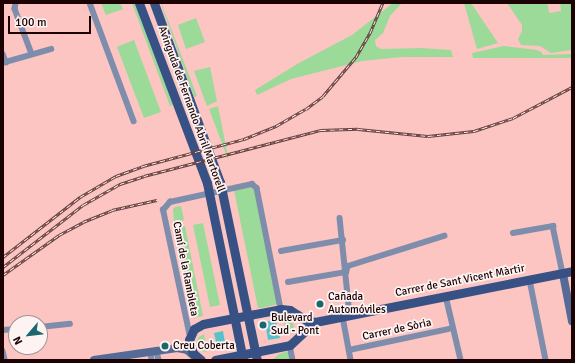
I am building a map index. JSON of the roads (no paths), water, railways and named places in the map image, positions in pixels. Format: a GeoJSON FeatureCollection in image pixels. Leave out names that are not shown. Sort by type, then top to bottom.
{"type":"FeatureCollection","features":[{"type":"Feature","properties":{"kind":"main road","name":"Avinguda de Fernando Abril Martorell"},"geometry":{"type":"LineString","coordinates":[[139,3],[207,183],[243,358]]}},
{"type":"Feature","properties":{"kind":"main road","name":"Avinguda de Fernando Abril Martorell"},"geometry":{"type":"LineString","coordinates":[[154,3],[220,182],[256,356]]}},
{"type":"Feature","properties":{"kind":"main road"},"geometry":{"type":"LineString","coordinates":[[569,274],[572,321]]}},
{"type":"Feature","properties":{"kind":"main road","name":"Carrer de Sant Vicent Màrtir"},"geometry":{"type":"LineString","coordinates":[[315,322],[530,280],[569,274]]}},
{"type":"Feature","properties":{"kind":"main road"},"geometry":{"type":"LineString","coordinates":[[286,309],[301,324],[301,329],[291,345]]}},
{"type":"Feature","properties":{"kind":"main road"},"geometry":{"type":"LineString","coordinates":[[134,360],[155,356],[177,348],[190,337],[198,326],[248,315],[286,309],[306,320],[315,322]]}},
{"type":"Feature","properties":{"kind":"main road"},"geometry":{"type":"LineString","coordinates":[[215,360],[256,356],[291,345],[315,322]]}},
{"type":"Feature","properties":{"kind":"main road"},"geometry":{"type":"LineString","coordinates":[[190,337],[190,347],[198,358]]}},
{"type":"Feature","properties":{"kind":"main road"},"geometry":{"type":"LineString","coordinates":[[177,348],[187,350],[198,358]]}},
{"type":"Feature","properties":{"kind":"main road"},"geometry":{"type":"LineString","coordinates":[[94,360],[155,356]]}},
{"type":"Feature","properties":{"kind":"street"},"geometry":{"type":"LineString","coordinates":[[16,3],[15,9],[32,54]]}},
{"type":"Feature","properties":{"kind":"street"},"geometry":{"type":"LineString","coordinates":[[90,3],[134,121]]}},
{"type":"Feature","properties":{"kind":"street"},"geometry":{"type":"LineString","coordinates":[[3,54],[6,62],[51,49]]}},
{"type":"Feature","properties":{"kind":"street","name":"Camí de la Rambleta"},"geometry":{"type":"LineString","coordinates":[[190,337],[163,210],[170,202],[252,184],[256,188],[286,309]]}},
{"type":"Feature","properties":{"kind":"street"},"geometry":{"type":"LineString","coordinates":[[340,218],[346,272],[347,316],[351,360]]}},
{"type":"Feature","properties":{"kind":"street"},"geometry":{"type":"LineString","coordinates":[[513,233],[553,226],[569,274]]}},
{"type":"Feature","properties":{"kind":"street"},"geometry":{"type":"LineString","coordinates":[[346,272],[348,266],[444,236]]}},
{"type":"Feature","properties":{"kind":"street"},"geometry":{"type":"LineString","coordinates":[[281,250],[342,240]]}},
{"type":"Feature","properties":{"kind":"street"},"geometry":{"type":"LineString","coordinates":[[288,282],[346,272]]}},
{"type":"Feature","properties":{"kind":"street"},"geometry":{"type":"LineString","coordinates":[[530,280],[546,360]]}},
{"type":"Feature","properties":{"kind":"street"},"geometry":{"type":"LineString","coordinates":[[446,296],[461,360]]}},
{"type":"Feature","properties":{"kind":"street"},"geometry":{"type":"LineString","coordinates":[[48,326],[70,324]]}},
{"type":"Feature","properties":{"kind":"street","name":"Carrer de Sòria"},"geometry":{"type":"LineString","coordinates":[[349,350],[449,329]]}},
{"type":"Feature","properties":{"kind":"street"},"geometry":{"type":"LineString","coordinates":[[291,345],[293,360]]}},
{"type":"Feature","properties":{"kind":"street"},"geometry":{"type":"LineString","coordinates":[[3,351],[6,360]]}},
{"type":"Feature","properties":{"kind":"water"},"geometry":{"type":"Polygon","coordinates":[[[276,320],[280,338],[268,340],[265,322],[276,320]]]}},
{"type":"Feature","properties":{"kind":"water"},"geometry":{"type":"Polygon","coordinates":[[[223,331],[226,348],[218,350],[214,333],[223,331]]]}},
{"type":"Feature","properties":{"kind":"railway"},"geometry":{"type":"LineString","coordinates":[[3,257],[80,197],[116,176],[143,166],[244,139],[276,126],[306,109],[323,96],[356,57],[370,33],[383,3]]}},
{"type":"Feature","properties":{"kind":"railway"},"geometry":{"type":"LineString","coordinates":[[3,267],[83,205],[120,184],[144,176],[321,130],[358,129],[428,136],[474,131],[513,118],[572,87]]}},
{"type":"Feature","properties":{"kind":"railway"},"geometry":{"type":"LineString","coordinates":[[3,275],[59,235],[83,222],[112,210],[157,200]]}},
{"type":"Feature","properties":{"kind":"place","name":"Cañada Automóviles"},"geometry":{"type":"Point","coordinates":[320,304]}},
{"type":"Feature","properties":{"kind":"place","name":"Bulevard Sud - Pont"},"geometry":{"type":"Point","coordinates":[263,325]}},
{"type":"Feature","properties":{"kind":"place","name":"Creu Coberta"},"geometry":{"type":"Point","coordinates":[165,346]}}]}
